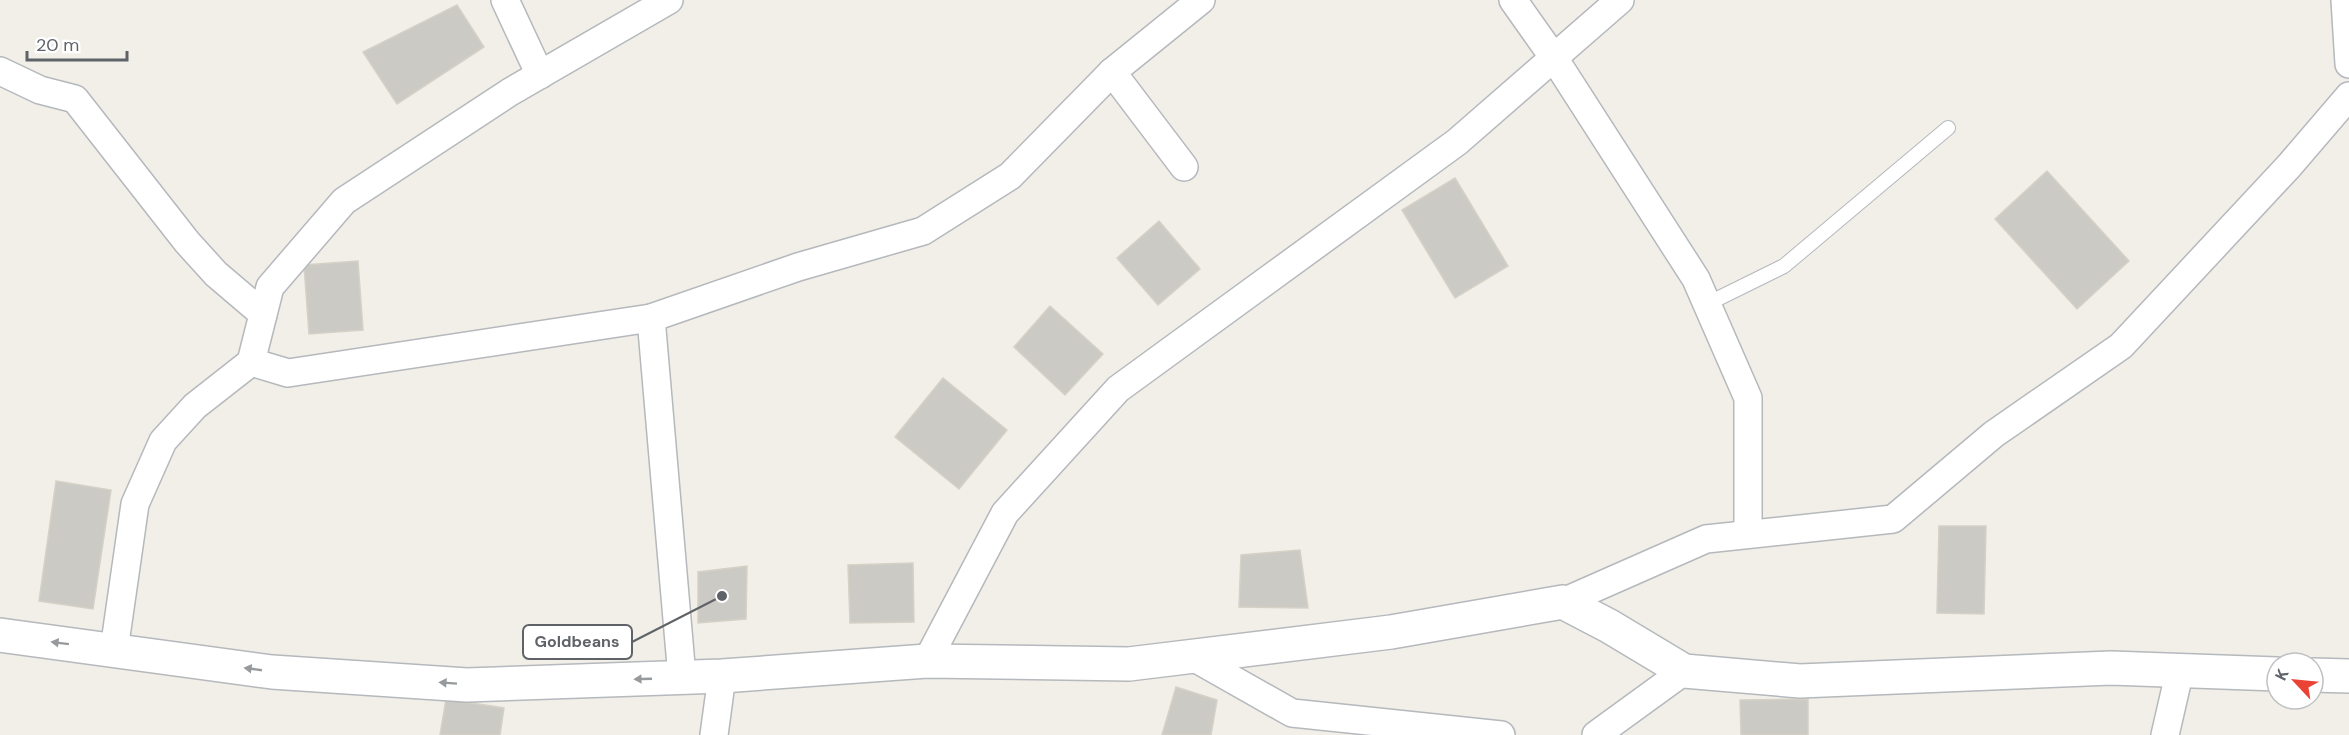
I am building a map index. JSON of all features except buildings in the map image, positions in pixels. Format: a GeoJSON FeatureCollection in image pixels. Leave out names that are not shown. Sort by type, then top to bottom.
{"type":"FeatureCollection","features":[{"type":"Feature","properties":{"kind":"street"},"geometry":{"type":"LineString","coordinates":[[505,0],[540,75]]}},
{"type":"Feature","properties":{"kind":"street"},"geometry":{"type":"LineString","coordinates":[[114,650],[135,504],[163,441],[195,406],[251,362],[270,286],[344,201],[540,75],[669,0]]}},
{"type":"Feature","properties":{"kind":"street"},"geometry":{"type":"LineString","coordinates":[[251,362],[288,373],[651,318],[798,267],[923,231],[1010,176],[1112,72],[1201,0]]}},
{"type":"Feature","properties":{"kind":"street"},"geometry":{"type":"LineString","coordinates":[[1512,0],[1554,58],[1696,279],[1748,398],[1748,534]]}},
{"type":"Feature","properties":{"kind":"street"},"geometry":{"type":"LineString","coordinates":[[927,662],[1005,513],[1118,389],[1457,141],[1620,0]]}},
{"type":"Feature","properties":{"kind":"street"},"geometry":{"type":"LineString","coordinates":[[2345,0],[2349,64]]}},
{"type":"Feature","properties":{"kind":"street"},"geometry":{"type":"LineString","coordinates":[[0,71],[40,90],[75,99],[187,242],[216,274],[263,314]]}},
{"type":"Feature","properties":{"kind":"street"},"geometry":{"type":"LineString","coordinates":[[1112,72],[1184,167]]}},
{"type":"Feature","properties":{"kind":"street"},"geometry":{"type":"LineString","coordinates":[[0,635],[272,672],[467,685],[722,676],[927,662],[1129,664],[1391,632],[1563,602],[1706,539],[1893,519],[1994,434],[2121,346],[2289,166],[2349,96]]}},
{"type":"Feature","properties":{"kind":"street"},"geometry":{"type":"LineString","coordinates":[[651,318],[682,677]]}},
{"type":"Feature","properties":{"kind":"street"},"geometry":{"type":"LineString","coordinates":[[1563,602],[1609,626],[1684,671],[1800,681],[2111,668],[2265,674]]}},
{"type":"Feature","properties":{"kind":"street"},"geometry":{"type":"LineString","coordinates":[[1193,657],[1292,713],[1502,735]]}},
{"type":"Feature","properties":{"kind":"street"},"geometry":{"type":"LineString","coordinates":[[2165,735],[2180,670]]}},
{"type":"Feature","properties":{"kind":"street"},"geometry":{"type":"LineString","coordinates":[[1596,735],[1684,671]]}},
{"type":"Feature","properties":{"kind":"street"},"geometry":{"type":"LineString","coordinates":[[2325,675],[2349,676]]}},
{"type":"Feature","properties":{"kind":"street"},"geometry":{"type":"LineString","coordinates":[[714,735],[722,676]]}},
{"type":"Feature","properties":{"kind":"lane"},"geometry":{"type":"LineString","coordinates":[[1707,304],[1784,266],[1948,128]]}},
{"type":"Feature","properties":{"kind":"place","name":"Goldbeans"},"geometry":{"type":"Point","coordinates":[722,596]}}]}
